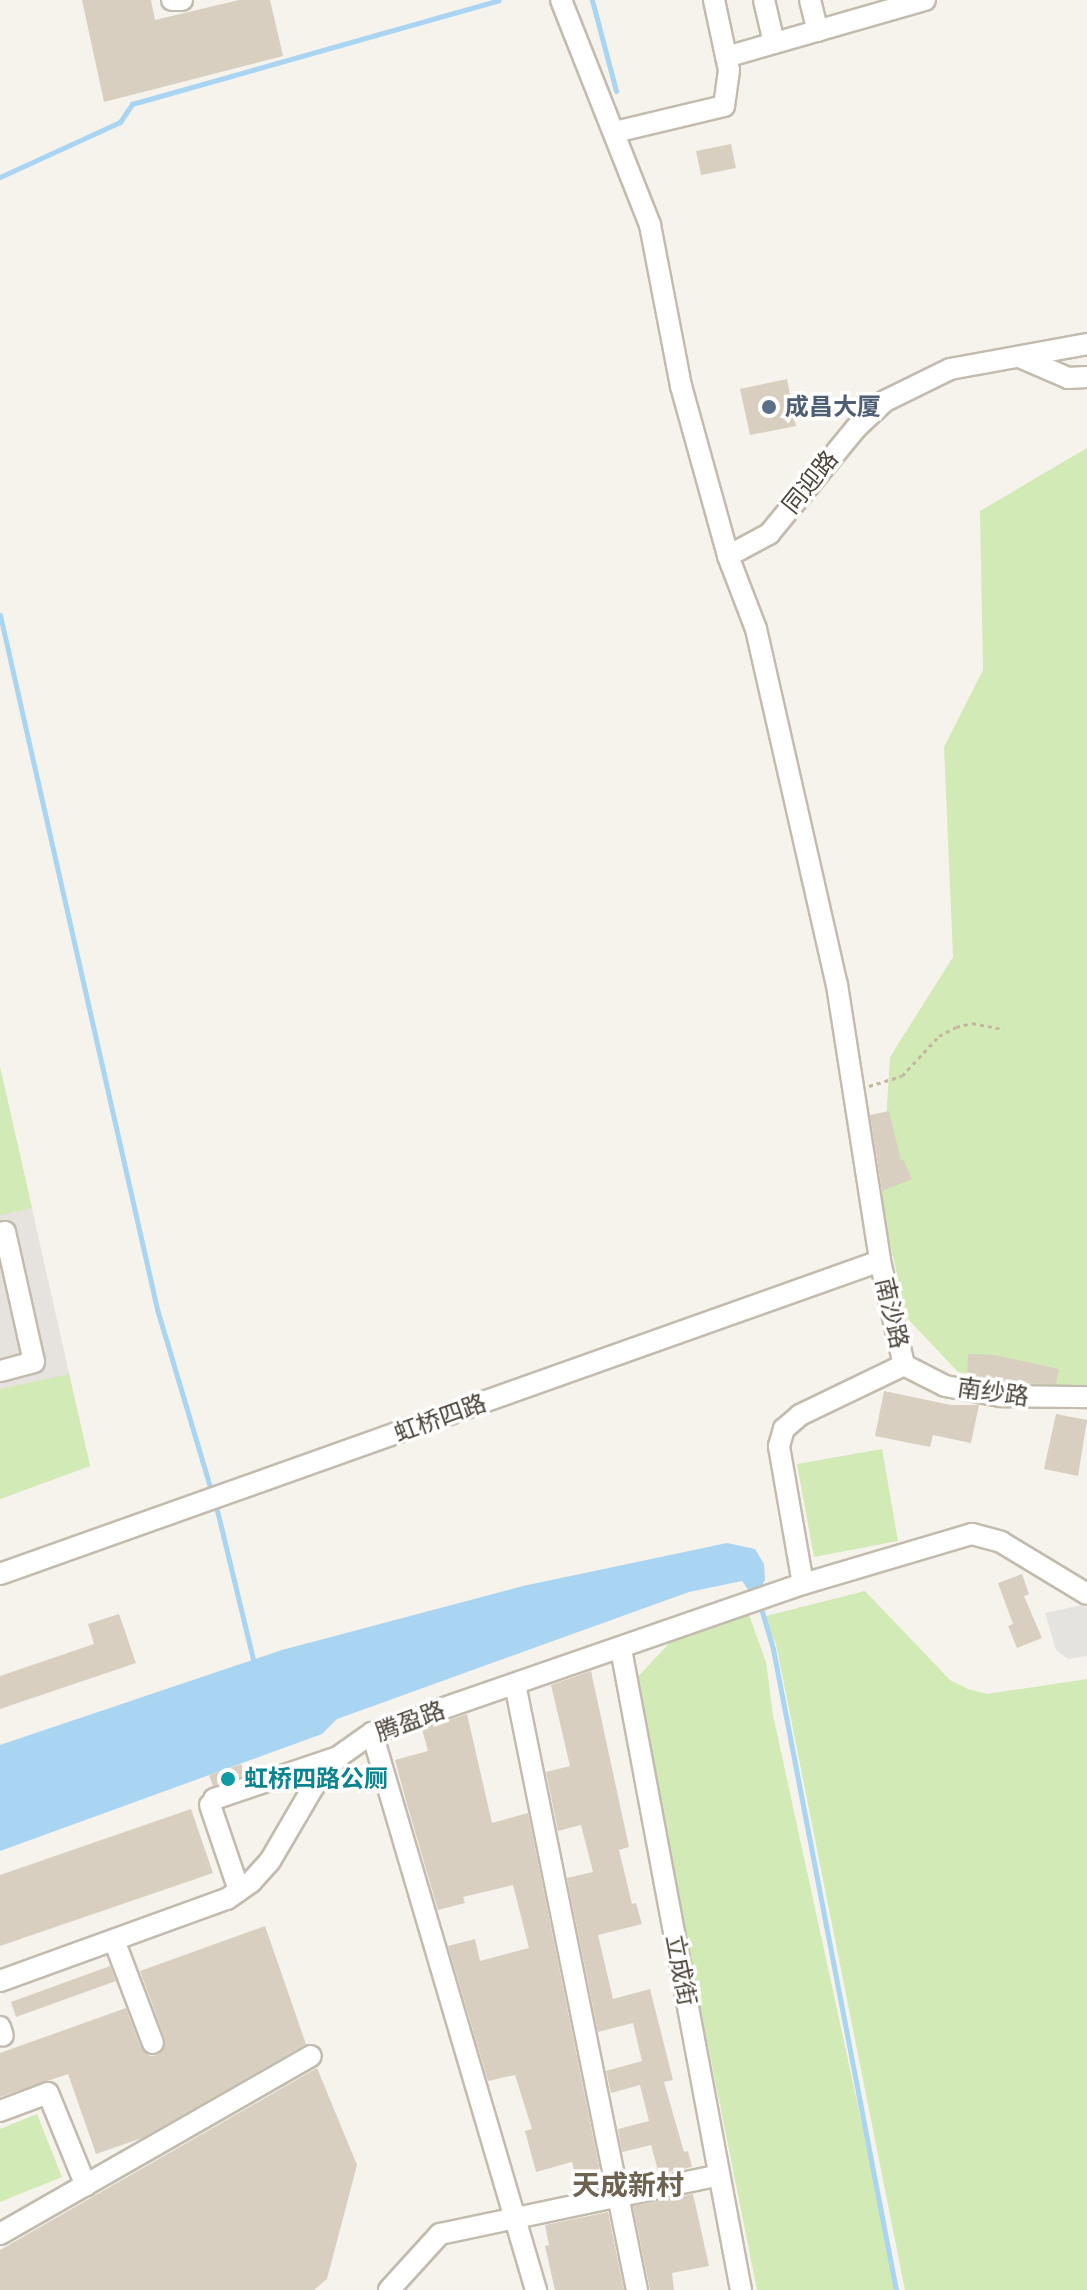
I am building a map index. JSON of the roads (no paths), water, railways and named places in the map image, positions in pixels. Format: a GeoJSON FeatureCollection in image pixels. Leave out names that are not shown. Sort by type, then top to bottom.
{"type":"FeatureCollection","features":[{"type":"Feature","properties":{"kind":"street"},"geometry":{"type":"LineString","coordinates":[[172,0],[182,0]]}},
{"type":"Feature","properties":{"kind":"street","name":"南沙路"},"geometry":{"type":"LineString","coordinates":[[563,0],[650,225],[681,386],[728,556],[756,629],[837,985],[880,1261],[904,1365]]}},
{"type":"Feature","properties":{"kind":"street"},"geometry":{"type":"LineString","coordinates":[[615,132],[724,106],[729,70],[714,0]]}},
{"type":"Feature","properties":{"kind":"street"},"geometry":{"type":"LineString","coordinates":[[764,0],[774,43]]}},
{"type":"Feature","properties":{"kind":"street"},"geometry":{"type":"LineString","coordinates":[[810,0],[818,31]]}},
{"type":"Feature","properties":{"kind":"street"},"geometry":{"type":"LineString","coordinates":[[726,57],[818,31],[852,10],[925,0]]}},
{"type":"Feature","properties":{"kind":"street","name":"同迎路"},"geometry":{"type":"LineString","coordinates":[[728,556],[769,534],[839,447],[885,401],[950,369],[1080,347]]}},
{"type":"Feature","properties":{"kind":"street"},"geometry":{"type":"LineString","coordinates":[[1022,358],[1068,378],[1087,377]]}},
{"type":"Feature","properties":{"kind":"street"},"geometry":{"type":"LineString","coordinates":[[0,1233],[5,1232],[34,1362],[0,1371]]}},
{"type":"Feature","properties":{"kind":"street","name":"虹桥四路"},"geometry":{"type":"LineString","coordinates":[[0,1574],[880,1261]]}},
{"type":"Feature","properties":{"kind":"street"},"geometry":{"type":"LineString","coordinates":[[803,1584],[779,1446],[784,1429],[800,1415],[904,1365]]}},
{"type":"Feature","properties":{"kind":"street","name":"南纱路"},"geometry":{"type":"LineString","coordinates":[[904,1365],[945,1386],[1000,1396],[1087,1397]]}},
{"type":"Feature","properties":{"kind":"street","name":"腾盈路"},"geometry":{"type":"LineString","coordinates":[[0,1981],[227,1899],[270,1861],[312,1789],[338,1757],[372,1733],[803,1584],[972,1534],[1001,1542],[1087,1594]]}},
{"type":"Feature","properties":{"kind":"street","name":"立成街"},"geometry":{"type":"LineString","coordinates":[[621,1649],[741,2290]]}},
{"type":"Feature","properties":{"kind":"street"},"geometry":{"type":"LineString","coordinates":[[515,1684],[637,2290]]}},
{"type":"Feature","properties":{"kind":"street"},"geometry":{"type":"LineString","coordinates":[[372,1733],[536,2290]]}},
{"type":"Feature","properties":{"kind":"street"},"geometry":{"type":"LineString","coordinates":[[239,1890],[212,1802],[338,1757]]}},
{"type":"Feature","properties":{"kind":"street"},"geometry":{"type":"LineString","coordinates":[[114,1940],[153,2043]]}},
{"type":"Feature","properties":{"kind":"street"},"geometry":{"type":"LineString","coordinates":[[0,2234],[311,2056]]}},
{"type":"Feature","properties":{"kind":"street"},"geometry":{"type":"LineString","coordinates":[[0,2111],[48,2093],[86,2186]]}},
{"type":"Feature","properties":{"kind":"street"},"geometry":{"type":"LineString","coordinates":[[389,2290],[440,2234],[719,2175]]}},
{"type":"Feature","properties":{"kind":"water"},"geometry":{"type":"Polygon","coordinates":[[[727,1543],[755,1549],[764,1564],[765,1580],[759,1591],[751,1594],[742,1581],[689,1592],[337,1719],[322,1734],[0,1851],[0,1745],[282,1650],[523,1586],[727,1543]]]}},
{"type":"Feature","properties":{"kind":"waterway"},"geometry":{"type":"LineString","coordinates":[[0,177],[120,122],[132,104],[499,0]]}},
{"type":"Feature","properties":{"kind":"waterway"},"geometry":{"type":"LineString","coordinates":[[592,0],[616,91]]}},
{"type":"Feature","properties":{"kind":"waterway"},"geometry":{"type":"LineString","coordinates":[[0,615],[157,1309],[212,1493]]}},
{"type":"Feature","properties":{"kind":"waterway"},"geometry":{"type":"LineString","coordinates":[[215,1502],[254,1663]]}},
{"type":"Feature","properties":{"kind":"waterway"},"geometry":{"type":"LineString","coordinates":[[760,1605],[773,1649],[896,2290]]}},
{"type":"Feature","properties":{"kind":"place","name":"成昌大厦"},"geometry":{"type":"Point","coordinates":[769,407]}},
{"type":"Feature","properties":{"kind":"place","name":"虹桥四路公厕"},"geometry":{"type":"Point","coordinates":[228,1779]}},
{"type":"Feature","properties":{"kind":"district","name":"天成新村"},"geometry":{"type":"Point","coordinates":[628,2185]}}]}
